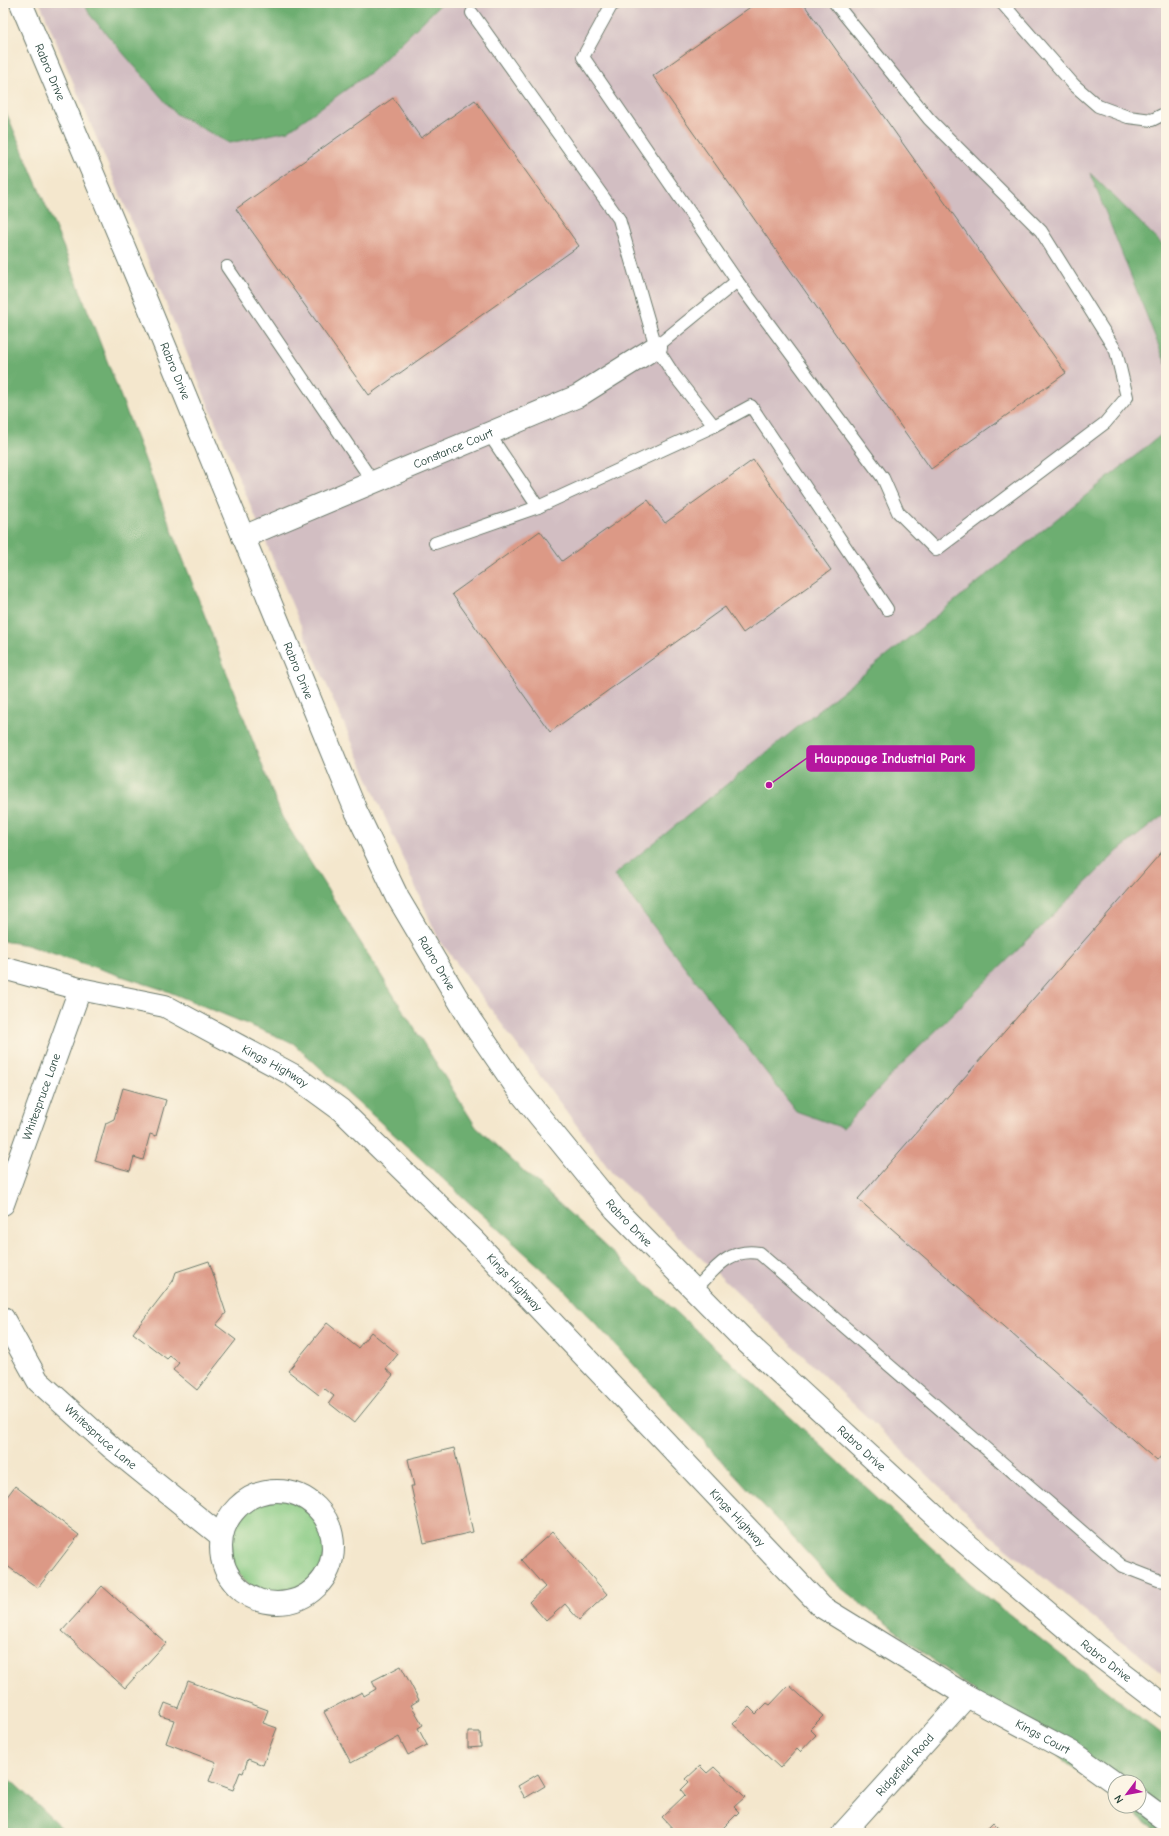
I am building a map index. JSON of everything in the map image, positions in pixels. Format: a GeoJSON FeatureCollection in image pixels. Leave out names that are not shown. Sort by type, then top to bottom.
{"type":"FeatureCollection","features":[{"type":"Feature","properties":{"kind":"street","name":"Rabro Drive"},"geometry":{"type":"LineString","coordinates":[[23,6],[356,811],[398,898],[471,1021],[540,1119],[615,1209],[694,1291],[742,1338],[948,1528],[1093,1651],[1166,1707]]}},
{"type":"Feature","properties":{"kind":"street","name":"Constance Court"},"geometry":{"type":"LineString","coordinates":[[243,537],[578,396],[656,347]]}},
{"type":"Feature","properties":{"kind":"street","name":"Kings Highway"},"geometry":{"type":"LineString","coordinates":[[3,968],[80,989],[165,1006],[293,1075],[341,1110],[475,1241],[822,1607],[967,1696]]}},
{"type":"Feature","properties":{"kind":"street","name":"Whitespruce Lane"},"geometry":{"type":"LineString","coordinates":[[3,1204],[80,989]]}},
{"type":"Feature","properties":{"kind":"street","name":"Whitespruce Lane"},"geometry":{"type":"LineString","coordinates":[[3,1318],[38,1381],[112,1448],[221,1536]]}},
{"type":"Feature","properties":{"kind":"street"},"geometry":{"type":"LineString","coordinates":[[274,1490],[292,1492],[308,1500],[322,1513],[330,1530],[333,1548],[330,1566],[321,1582],[307,1595],[290,1602],[271,1603],[253,1598],[237,1588],[226,1573],[220,1554],[221,1536],[228,1519],[240,1504],[255,1495],[274,1490]]}},
{"type":"Feature","properties":{"kind":"street","name":"Kings Court"},"geometry":{"type":"LineString","coordinates":[[967,1696],[1073,1753],[1107,1777]]}},
{"type":"Feature","properties":{"kind":"street","name":"Ridgefield Road"},"geometry":{"type":"LineString","coordinates":[[843,1833],[967,1696]]}},
{"type":"Feature","properties":{"kind":"street"},"geometry":{"type":"LineString","coordinates":[[1147,1806],[1166,1820]]}},
{"type":"Feature","properties":{"kind":"lane"},"geometry":{"type":"LineString","coordinates":[[616,3],[611,6],[583,57],[737,280],[884,478],[898,512],[936,550],[1105,423],[1127,397],[1116,351],[1041,231],[929,119],[835,3]]}},
{"type":"Feature","properties":{"kind":"lane"},"geometry":{"type":"LineString","coordinates":[[1002,3],[1074,85],[1098,106],[1128,117],[1152,120],[1166,113]]}},
{"type":"Feature","properties":{"kind":"lane"},"geometry":{"type":"LineString","coordinates":[[472,13],[619,219],[656,347],[674,375],[714,426]]}},
{"type":"Feature","properties":{"kind":"lane"},"geometry":{"type":"LineString","coordinates":[[227,267],[373,482]]}},
{"type":"Feature","properties":{"kind":"lane"},"geometry":{"type":"LineString","coordinates":[[656,347],[737,280]]}},
{"type":"Feature","properties":{"kind":"lane"},"geometry":{"type":"LineString","coordinates":[[435,543],[538,507],[714,426],[751,406],[887,608]]}},
{"type":"Feature","properties":{"kind":"lane"},"geometry":{"type":"LineString","coordinates":[[489,434],[538,507]]}},
{"type":"Feature","properties":{"kind":"lane"},"geometry":{"type":"LineString","coordinates":[[694,1291],[724,1259],[748,1251],[759,1253],[1122,1566],[1158,1580],[1166,1581]]}},
{"type":"Feature","properties":{"kind":"shaded area"},"geometry":{"type":"Polygon","coordinates":[[[40,3],[1166,3],[1166,1676],[988,1533],[612,1173],[438,938],[304,633],[40,3]]]}},
{"type":"Feature","properties":{"kind":"green space"},"geometry":{"type":"Polygon","coordinates":[[[84,3],[442,3],[372,71],[288,131],[229,143],[176,114],[90,15],[84,3]]]}},
{"type":"Feature","properties":{"kind":"green space"},"geometry":{"type":"Polygon","coordinates":[[[3,105],[63,246],[282,817],[476,1127],[971,1584],[1166,1738],[1166,1833],[1160,1833],[1135,1814],[1147,1814],[1147,1774],[1107,1774],[1107,1793],[1002,1714],[836,1584],[560,1285],[293,1043],[167,991],[27,945],[3,941],[3,105]]]}},
{"type":"Feature","properties":{"kind":"green space"},"geometry":{"type":"Polygon","coordinates":[[[1090,173],[1166,248],[1166,364],[1090,173]]]}},
{"type":"Feature","properties":{"kind":"green space"},"geometry":{"type":"Polygon","coordinates":[[[1166,431],[1166,813],[1118,851],[898,1068],[843,1128],[796,1111],[614,875],[1166,431]]]}},
{"type":"Feature","properties":{"kind":"green space"},"geometry":{"type":"Polygon","coordinates":[[[278,1498],[296,1502],[305,1506],[312,1512],[318,1519],[322,1528],[326,1546],[322,1564],[318,1573],[312,1580],[305,1586],[296,1590],[278,1594],[260,1590],[251,1586],[244,1580],[238,1573],[234,1564],[230,1546],[234,1528],[238,1519],[244,1512],[251,1506],[260,1502],[278,1498]]]}},
{"type":"Feature","properties":{"kind":"green space"},"geometry":{"type":"Polygon","coordinates":[[[3,1773],[67,1833],[3,1833],[3,1773]]]}},
{"type":"Feature","properties":{"kind":"building"},"geometry":{"type":"Polygon","coordinates":[[[756,3],[803,3],[1066,373],[931,469],[653,76],[756,3]]]}},
{"type":"Feature","properties":{"kind":"building"},"geometry":{"type":"Polygon","coordinates":[[[393,98],[421,138],[475,100],[579,246],[369,395],[236,209],[393,98]]]}},
{"type":"Feature","properties":{"kind":"building"},"geometry":{"type":"Polygon","coordinates":[[[753,460],[831,570],[743,633],[725,607],[550,732],[452,594],[540,531],[562,561],[648,500],[665,523],[753,460]]]}},
{"type":"Feature","properties":{"kind":"building"},"geometry":{"type":"Polygon","coordinates":[[[1166,847],[1166,1450],[1157,1461],[858,1199],[1166,847]]]}},
{"type":"Feature","properties":{"kind":"building"},"geometry":{"type":"Polygon","coordinates":[[[123,1088],[166,1100],[156,1136],[150,1134],[143,1160],[134,1157],[130,1171],[95,1161],[106,1123],[114,1119],[123,1088]]]}},
{"type":"Feature","properties":{"kind":"building"},"geometry":{"type":"Polygon","coordinates":[[[209,1261],[226,1313],[216,1325],[236,1340],[197,1390],[173,1370],[179,1363],[170,1356],[167,1359],[133,1333],[173,1281],[176,1272],[209,1261]]]}},
{"type":"Feature","properties":{"kind":"building"},"geometry":{"type":"Polygon","coordinates":[[[327,1323],[358,1348],[371,1332],[398,1354],[386,1369],[393,1375],[354,1423],[329,1403],[334,1396],[325,1389],[319,1395],[288,1371],[327,1323]]]}},
{"type":"Feature","properties":{"kind":"building"},"geometry":{"type":"Polygon","coordinates":[[[454,1448],[473,1532],[424,1543],[411,1486],[414,1486],[408,1459],[454,1448]]]}},
{"type":"Feature","properties":{"kind":"building"},"geometry":{"type":"Polygon","coordinates":[[[15,1486],[79,1535],[38,1588],[3,1563],[3,1502],[15,1486]]]}},
{"type":"Feature","properties":{"kind":"building"},"geometry":{"type":"Polygon","coordinates":[[[552,1532],[607,1594],[579,1620],[565,1604],[546,1621],[529,1602],[545,1587],[521,1560],[552,1532]]]}},
{"type":"Feature","properties":{"kind":"building"},"geometry":{"type":"Polygon","coordinates":[[[102,1586],[166,1643],[125,1688],[62,1631],[102,1586]]]}},
{"type":"Feature","properties":{"kind":"building"},"geometry":{"type":"Polygon","coordinates":[[[401,1666],[419,1700],[411,1705],[423,1725],[418,1728],[427,1745],[408,1755],[399,1737],[351,1763],[324,1712],[362,1692],[364,1696],[376,1689],[372,1681],[401,1666]]]}},
{"type":"Feature","properties":{"kind":"building"},"geometry":{"type":"Polygon","coordinates":[[[188,1681],[268,1710],[263,1723],[277,1728],[263,1765],[248,1759],[243,1773],[240,1772],[233,1790],[209,1781],[216,1762],[166,1743],[174,1720],[160,1716],[165,1703],[178,1708],[188,1681]]]}},
{"type":"Feature","properties":{"kind":"building"},"geometry":{"type":"Polygon","coordinates":[[[789,1685],[823,1716],[810,1729],[816,1735],[800,1752],[797,1749],[780,1768],[733,1724],[749,1707],[756,1714],[767,1703],[770,1705],[789,1685]]]}},
{"type":"Feature","properties":{"kind":"building"},"geometry":{"type":"Polygon","coordinates":[[[468,1732],[480,1732],[481,1747],[468,1748],[468,1732]]]}},
{"type":"Feature","properties":{"kind":"building"},"geometry":{"type":"Polygon","coordinates":[[[700,1766],[707,1773],[714,1767],[745,1797],[734,1807],[739,1812],[718,1833],[677,1833],[662,1817],[685,1795],[681,1790],[689,1782],[686,1779],[700,1766]]]}},
{"type":"Feature","properties":{"kind":"building"},"geometry":{"type":"Polygon","coordinates":[[[538,1774],[545,1786],[525,1798],[518,1786],[538,1774]]]}},
{"type":"Feature","properties":{"kind":"building"},"geometry":{"type":"Polygon","coordinates":[[[993,1823],[1003,1833],[983,1833],[993,1823]]]}},
{"type":"Feature","properties":{"kind":"place","name":"Hauppauge Industrial Park"},"geometry":{"type":"Point","coordinates":[769,785]}}]}
